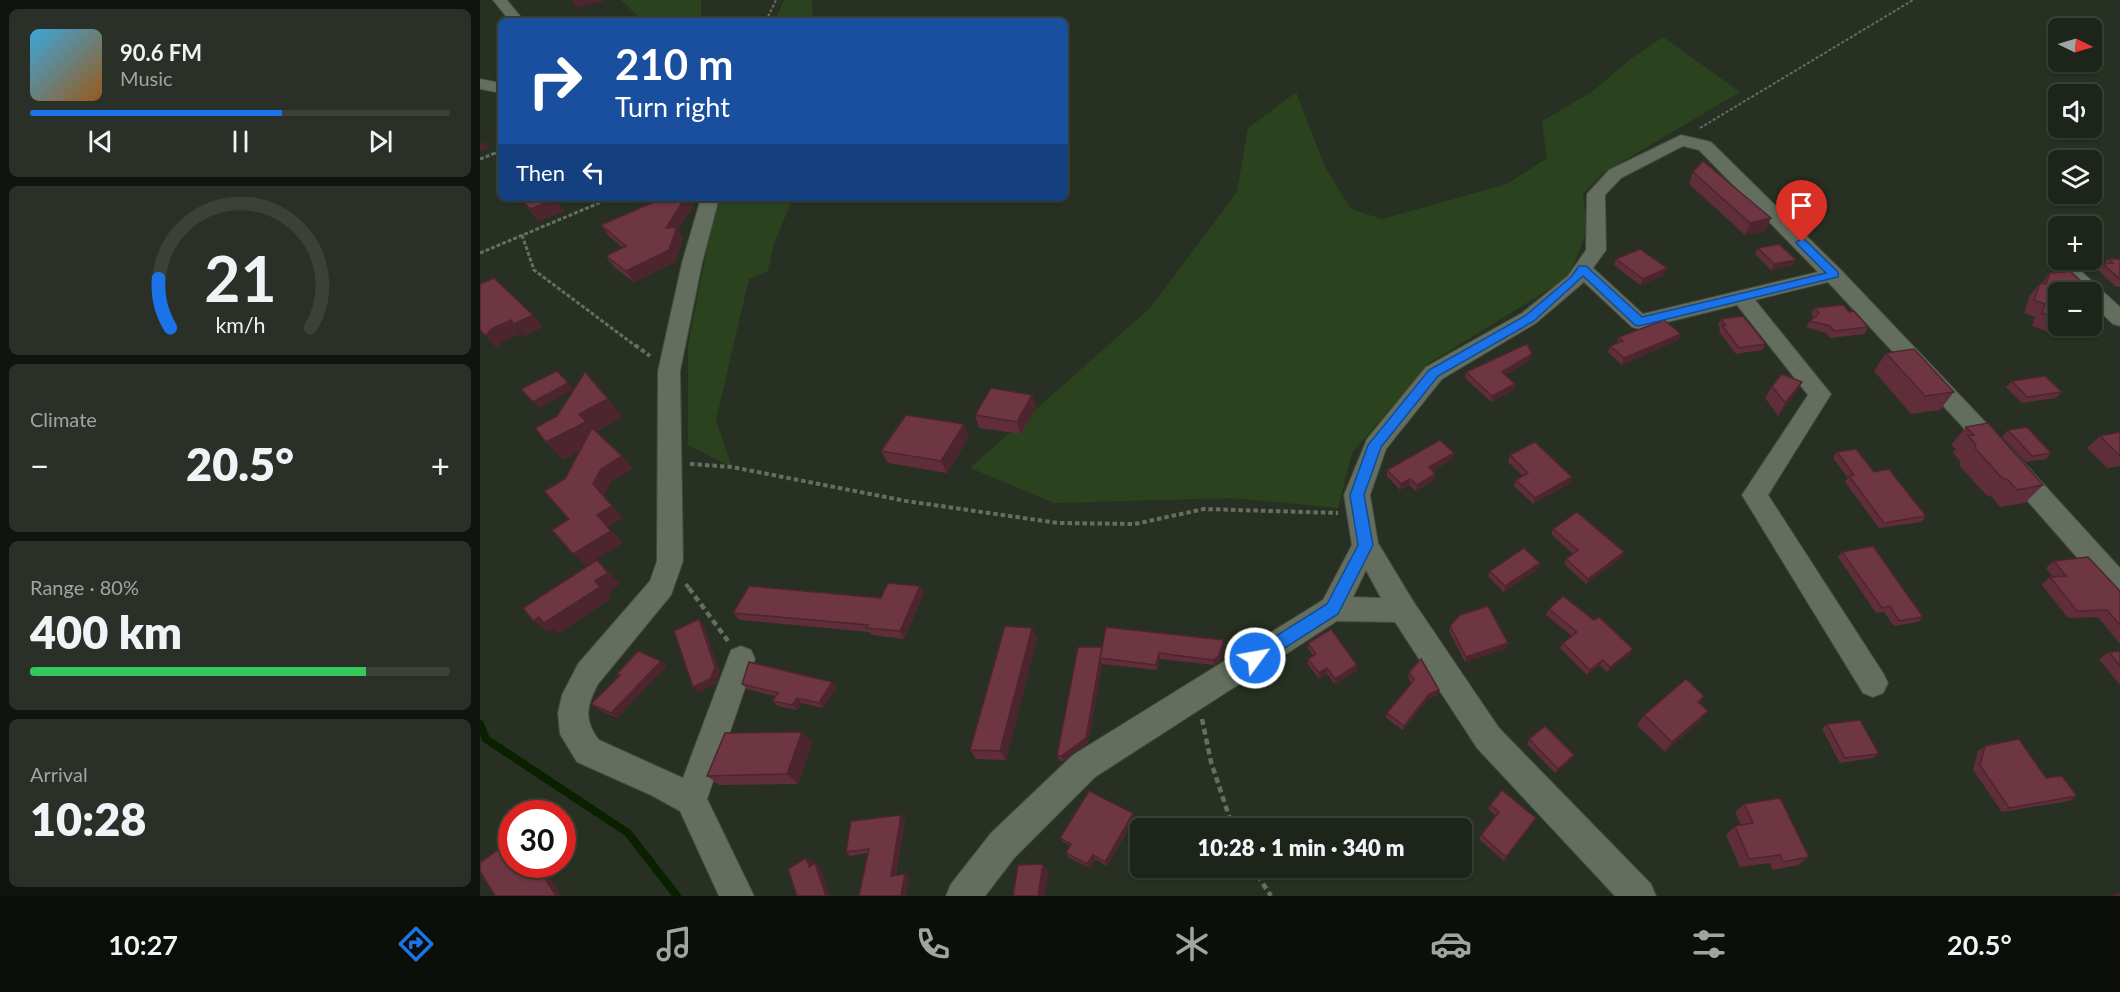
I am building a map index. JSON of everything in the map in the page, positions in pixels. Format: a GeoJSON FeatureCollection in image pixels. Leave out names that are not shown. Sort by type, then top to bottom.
{"type":"FeatureCollection","features":[{"type":"Feature","properties":{"kind":"street"},"geometry":{"type":"LineString","coordinates":[[500,0],[515,18]]}},
{"type":"Feature","properties":{"kind":"street"},"geometry":{"type":"LineString","coordinates":[[480,84],[498,87]]}},
{"type":"Feature","properties":{"kind":"street"},"geometry":{"type":"LineString","coordinates":[[1639,896],[1488,738],[1403,610],[1365,545],[1357,495],[1375,445],[1434,373],[1529,318],[1575,280],[1596,250],[1596,194],[1615,174],[1681,140],[1705,146],[1834,274],[2120,586]]}},
{"type":"Feature","properties":{"kind":"street"},"geometry":{"type":"LineString","coordinates":[[709,201],[692,263],[669,371],[670,561],[661,587],[588,674],[577,695],[573,713],[575,734],[588,751],[662,783],[691,800],[736,896]]}},
{"type":"Feature","properties":{"kind":"street"},"geometry":{"type":"LineString","coordinates":[[1582,269],[1639,322],[1834,274]]}},
{"type":"Feature","properties":{"kind":"street"},"geometry":{"type":"LineString","coordinates":[[2068,270],[2120,319]]}},
{"type":"Feature","properties":{"kind":"street"},"geometry":{"type":"LineString","coordinates":[[1742,297],[1820,394],[1755,495],[1873,683]]}},
{"type":"Feature","properties":{"kind":"street"},"geometry":{"type":"LineString","coordinates":[[963,896],[1003,845],[1084,766],[1333,609],[1365,545]]}},
{"type":"Feature","properties":{"kind":"street"},"geometry":{"type":"LineString","coordinates":[[1333,609],[1403,610]]}},
{"type":"Feature","properties":{"kind":"street"},"geometry":{"type":"LineString","coordinates":[[691,800],[741,659]]}},
{"type":"Feature","properties":{"kind":"path"},"geometry":{"type":"LineString","coordinates":[[767,18],[776,0]]}},
{"type":"Feature","properties":{"kind":"path"},"geometry":{"type":"LineString","coordinates":[[1681,140],[1913,0]]}},
{"type":"Feature","properties":{"kind":"path"},"geometry":{"type":"LineString","coordinates":[[480,159],[498,152]]}},
{"type":"Feature","properties":{"kind":"path"},"geometry":{"type":"LineString","coordinates":[[480,253],[604,201]]}},
{"type":"Feature","properties":{"kind":"path"},"geometry":{"type":"LineString","coordinates":[[522,235],[534,270],[669,371]]}},
{"type":"Feature","properties":{"kind":"path"},"geometry":{"type":"LineString","coordinates":[[670,463],[732,467],[906,501],[1058,523],[1135,524],[1204,509],[1251,508],[1360,514]]}},
{"type":"Feature","properties":{"kind":"path"},"geometry":{"type":"LineString","coordinates":[[670,561],[741,659]]}},
{"type":"Feature","properties":{"kind":"path"},"geometry":{"type":"LineString","coordinates":[[1196,695],[1211,762],[1230,818]]}},
{"type":"Feature","properties":{"kind":"path"},"geometry":{"type":"LineString","coordinates":[[1259,878],[1271,896]]}},
{"type":"Feature","properties":{"kind":"green space"},"geometry":{"type":"Polygon","coordinates":[[[621,0],[701,0],[701,18],[640,18],[621,0]]]}},
{"type":"Feature","properties":{"kind":"green space"},"geometry":{"type":"Polygon","coordinates":[[[784,0],[812,0],[813,18],[776,18],[784,0]]]}},
{"type":"Feature","properties":{"kind":"green space"},"geometry":{"type":"Polygon","coordinates":[[[1663,37],[1740,92],[1603,173],[1583,194],[1587,231],[1569,277],[1428,364],[1352,453],[1338,508],[1232,498],[1054,503],[970,468],[1151,307],[1237,192],[1248,128],[1296,92],[1325,167],[1351,209],[1382,219],[1507,184],[1547,158],[1542,123],[1544,120],[1593,91],[1628,61],[1663,37]]]}},
{"type":"Feature","properties":{"kind":"green space"},"geometry":{"type":"Polygon","coordinates":[[[716,201],[792,201],[774,244],[768,271],[749,279],[716,420],[732,467],[688,445],[688,345],[716,201]]]}},
{"type":"Feature","properties":{"kind":"building"},"geometry":{"type":"Polygon","coordinates":[[[1703,161],[1771,218],[1750,223],[1693,172],[1703,161]]]}},
{"type":"Feature","properties":{"kind":"building"},"geometry":{"type":"Polygon","coordinates":[[[523,201],[551,201],[530,209],[523,201]]]}},
{"type":"Feature","properties":{"kind":"building"},"geometry":{"type":"Polygon","coordinates":[[[656,201],[683,201],[666,228],[677,227],[669,250],[626,271],[606,256],[626,246],[601,225],[656,201]]]}},
{"type":"Feature","properties":{"kind":"building"},"geometry":{"type":"Polygon","coordinates":[[[1779,244],[1796,260],[1774,264],[1758,248],[1779,244]]]}},
{"type":"Feature","properties":{"kind":"building"},"geometry":{"type":"Polygon","coordinates":[[[1640,249],[1667,268],[1643,279],[1616,259],[1640,249]]]}},
{"type":"Feature","properties":{"kind":"building"},"geometry":{"type":"Polygon","coordinates":[[[2108,259],[2120,259],[2120,279],[2103,264],[2113,263],[2108,259]]]}},
{"type":"Feature","properties":{"kind":"building"},"geometry":{"type":"Polygon","coordinates":[[[2070,271],[2082,282],[2048,282],[2048,315],[2042,313],[2045,304],[2034,300],[2040,283],[2046,284],[2050,273],[2070,271]]]}},
{"type":"Feature","properties":{"kind":"building"},"geometry":{"type":"Polygon","coordinates":[[[494,278],[533,315],[514,324],[511,320],[491,329],[486,336],[480,330],[480,284],[494,278]]]}},
{"type":"Feature","properties":{"kind":"building"},"geometry":{"type":"Polygon","coordinates":[[[1843,305],[1849,312],[1854,311],[1868,327],[1834,331],[1830,326],[1810,321],[1819,313],[1814,308],[1843,305]]]}},
{"type":"Feature","properties":{"kind":"building"},"geometry":{"type":"Polygon","coordinates":[[[1743,316],[1766,344],[1739,348],[1722,325],[1726,325],[1721,319],[1743,316]]]}},
{"type":"Feature","properties":{"kind":"building"},"geometry":{"type":"Polygon","coordinates":[[[1664,320],[1681,334],[1624,358],[1610,346],[1623,341],[1619,337],[1664,320]]]}},
{"type":"Feature","properties":{"kind":"building"},"geometry":{"type":"Polygon","coordinates":[[[1527,344],[1532,354],[1502,372],[1515,384],[1492,396],[1466,372],[1527,344]]]}},
{"type":"Feature","properties":{"kind":"building"},"geometry":{"type":"Polygon","coordinates":[[[1914,349],[1954,392],[1925,396],[1886,353],[1914,349]]]}},
{"type":"Feature","properties":{"kind":"building"},"geometry":{"type":"Polygon","coordinates":[[[557,371],[568,383],[533,402],[521,389],[557,371]]]}},
{"type":"Feature","properties":{"kind":"building"},"geometry":{"type":"Polygon","coordinates":[[[585,372],[608,399],[579,414],[586,422],[546,442],[535,428],[557,416],[585,372]]]}},
{"type":"Feature","properties":{"kind":"building"},"geometry":{"type":"Polygon","coordinates":[[[1782,374],[1802,382],[1785,403],[1772,386],[1782,374]]]}},
{"type":"Feature","properties":{"kind":"building"},"geometry":{"type":"Polygon","coordinates":[[[2045,376],[2062,392],[2027,397],[2012,381],[2045,376]]]}},
{"type":"Feature","properties":{"kind":"building"},"geometry":{"type":"Polygon","coordinates":[[[991,388],[1032,395],[1017,422],[975,415],[991,388]]]}},
{"type":"Feature","properties":{"kind":"building"},"geometry":{"type":"Polygon","coordinates":[[[906,415],[964,424],[941,461],[881,451],[906,415]]]}},
{"type":"Feature","properties":{"kind":"building"},"geometry":{"type":"Polygon","coordinates":[[[1988,423],[2043,485],[2017,490],[2008,480],[2002,478],[1975,448],[1976,445],[1968,435],[1974,435],[1966,427],[1988,423]]]}},
{"type":"Feature","properties":{"kind":"building"},"geometry":{"type":"Polygon","coordinates":[[[2027,427],[2051,453],[2032,456],[2008,430],[2027,427]]]}},
{"type":"Feature","properties":{"kind":"building"},"geometry":{"type":"Polygon","coordinates":[[[592,428],[622,456],[601,469],[593,484],[612,506],[597,515],[611,531],[573,554],[552,530],[569,519],[544,491],[565,479],[592,428]]]}},
{"type":"Feature","properties":{"kind":"building"},"geometry":{"type":"Polygon","coordinates":[[[2120,432],[2120,456],[2100,436],[2120,432]]]}},
{"type":"Feature","properties":{"kind":"building"},"geometry":{"type":"Polygon","coordinates":[[[1440,440],[1454,453],[1429,467],[1435,474],[1417,485],[1410,479],[1401,484],[1387,470],[1440,440]]]}},
{"type":"Feature","properties":{"kind":"building"},"geometry":{"type":"Polygon","coordinates":[[[1535,442],[1572,477],[1535,498],[1516,480],[1528,473],[1510,455],[1535,442]]]}},
{"type":"Feature","properties":{"kind":"building"},"geometry":{"type":"Polygon","coordinates":[[[1856,449],[1874,472],[1889,469],[1926,516],[1884,523],[1849,476],[1854,475],[1837,452],[1856,449]]]}},
{"type":"Feature","properties":{"kind":"building"},"geometry":{"type":"Polygon","coordinates":[[[1577,512],[1624,552],[1588,579],[1566,559],[1578,550],[1553,529],[1577,512]]]}},
{"type":"Feature","properties":{"kind":"building"},"geometry":{"type":"Polygon","coordinates":[[[1873,546],[1923,617],[1899,621],[1890,606],[1882,608],[1842,552],[1873,546]]]}},
{"type":"Feature","properties":{"kind":"building"},"geometry":{"type":"Polygon","coordinates":[[[1524,548],[1540,563],[1505,586],[1490,571],[1524,548]]]}},
{"type":"Feature","properties":{"kind":"building"},"geometry":{"type":"Polygon","coordinates":[[[2088,557],[2120,591],[2120,625],[2107,610],[2077,611],[2050,577],[2066,576],[2054,561],[2088,557]]]}},
{"type":"Feature","properties":{"kind":"building"},"geometry":{"type":"Polygon","coordinates":[[[597,560],[608,573],[595,581],[600,587],[544,623],[539,617],[533,621],[523,608],[597,560]]]}},
{"type":"Feature","properties":{"kind":"building"},"geometry":{"type":"Polygon","coordinates":[[[888,583],[920,586],[900,631],[866,628],[868,625],[733,613],[749,586],[881,598],[888,583]]]}},
{"type":"Feature","properties":{"kind":"building"},"geometry":{"type":"Polygon","coordinates":[[[1563,596],[1594,620],[1599,617],[1633,649],[1610,667],[1603,660],[1590,670],[1563,643],[1577,632],[1549,609],[1563,596]]]}},
{"type":"Feature","properties":{"kind":"building"},"geometry":{"type":"Polygon","coordinates":[[[1488,606],[1508,643],[1466,657],[1450,626],[1460,615],[1488,606]]]}},
{"type":"Feature","properties":{"kind":"building"},"geometry":{"type":"Polygon","coordinates":[[[699,619],[715,667],[710,679],[693,687],[674,631],[699,619]]]}},
{"type":"Feature","properties":{"kind":"building"},"geometry":{"type":"Polygon","coordinates":[[[1005,626],[1032,628],[1000,751],[970,750],[1005,626]]]}},
{"type":"Feature","properties":{"kind":"building"},"geometry":{"type":"Polygon","coordinates":[[[1106,627],[1224,640],[1219,656],[1213,660],[1159,653],[1156,665],[1100,658],[1106,627]]]}},
{"type":"Feature","properties":{"kind":"building"},"geometry":{"type":"Polygon","coordinates":[[[1331,629],[1357,665],[1335,679],[1327,668],[1319,673],[1308,659],[1316,654],[1308,643],[1331,629]]]}},
{"type":"Feature","properties":{"kind":"building"},"geometry":{"type":"Polygon","coordinates":[[[1078,647],[1102,647],[1086,738],[1061,756],[1057,756],[1078,647]]]}},
{"type":"Feature","properties":{"kind":"building"},"geometry":{"type":"Polygon","coordinates":[[[638,651],[661,661],[611,713],[591,704],[620,675],[617,674],[638,651]]]}},
{"type":"Feature","properties":{"kind":"building"},"geometry":{"type":"Polygon","coordinates":[[[2120,651],[2120,666],[2109,652],[2120,651]]]}},
{"type":"Feature","properties":{"kind":"building"},"geometry":{"type":"Polygon","coordinates":[[[1421,659],[1439,690],[1429,694],[1404,726],[1387,713],[1414,680],[1409,672],[1421,659]]]}},
{"type":"Feature","properties":{"kind":"building"},"geometry":{"type":"Polygon","coordinates":[[[749,662],[832,682],[819,703],[797,698],[792,705],[772,701],[778,693],[742,684],[749,662]]]}},
{"type":"Feature","properties":{"kind":"building"},"geometry":{"type":"Polygon","coordinates":[[[1686,679],[1704,696],[1698,702],[1708,711],[1672,742],[1644,715],[1686,679]]]}},
{"type":"Feature","properties":{"kind":"building"},"geometry":{"type":"Polygon","coordinates":[[[1860,720],[1879,754],[1845,758],[1827,724],[1860,720]]]}},
{"type":"Feature","properties":{"kind":"building"},"geometry":{"type":"Polygon","coordinates":[[[1545,726],[1574,755],[1558,769],[1529,739],[1545,726]]]}},
{"type":"Feature","properties":{"kind":"building"},"geometry":{"type":"Polygon","coordinates":[[[802,732],[787,774],[707,776],[725,733],[802,732]]]}},
{"type":"Feature","properties":{"kind":"building"},"geometry":{"type":"Polygon","coordinates":[[[2019,739],[2046,778],[2062,776],[2077,796],[2009,808],[1980,765],[1985,746],[2019,739]]]}},
{"type":"Feature","properties":{"kind":"building"},"geometry":{"type":"Polygon","coordinates":[[[1502,790],[1536,818],[1506,857],[1481,835],[1499,812],[1490,805],[1502,790]]]}},
{"type":"Feature","properties":{"kind":"building"},"geometry":{"type":"Polygon","coordinates":[[[1089,791],[1133,813],[1105,862],[1093,855],[1087,864],[1066,853],[1071,844],[1060,838],[1089,791]]]}},
{"type":"Feature","properties":{"kind":"building"},"geometry":{"type":"Polygon","coordinates":[[[1780,798],[1809,857],[1783,862],[1780,855],[1749,859],[1735,826],[1753,823],[1744,804],[1780,798]]]}},
{"type":"Feature","properties":{"kind":"building"},"geometry":{"type":"Polygon","coordinates":[[[901,815],[891,876],[905,874],[901,896],[859,896],[869,849],[846,852],[851,821],[901,815]]]}},
{"type":"Feature","properties":{"kind":"building"},"geometry":{"type":"Polygon","coordinates":[[[498,850],[498,878],[545,878],[556,896],[495,896],[480,871],[480,863],[498,850]]]}},
{"type":"Feature","properties":{"kind":"building"},"geometry":{"type":"Polygon","coordinates":[[[806,858],[809,867],[815,863],[826,896],[797,896],[788,869],[806,858]]]}},
{"type":"Feature","properties":{"kind":"building"},"geometry":{"type":"Polygon","coordinates":[[[1043,864],[1038,896],[1013,896],[1018,865],[1043,864]]]}},
{"type":"Feature","properties":{"kind":"waterway"},"geometry":{"type":"LineString","coordinates":[[480,724],[486,739],[628,833],[677,896]]}},
{"type":"Feature","properties":{"kind":"route"},"geometry":{"type":"LineString","coordinates":[[1255,658],[1333,609],[1365,545],[1357,495],[1375,445],[1434,373],[1529,318],[1575,280],[1582,269],[1639,322],[1834,274],[1802,242]]}}]}
